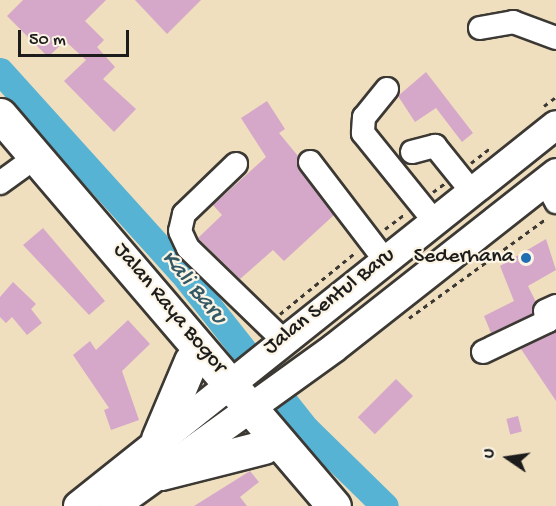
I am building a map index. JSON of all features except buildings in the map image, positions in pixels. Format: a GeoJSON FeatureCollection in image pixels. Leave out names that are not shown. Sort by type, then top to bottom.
{"type":"FeatureCollection","features":[{"type":"Feature","properties":{"kind":"highway","name":"Jalan Raya Bogor"},"geometry":{"type":"LineString","coordinates":[[0,115],[333,506]]}},
{"type":"Feature","properties":{"kind":"highway","name":"Jalan Raya Bogor"},"geometry":{"type":"LineString","coordinates":[[0,140],[12,174],[191,362],[229,382]]}},
{"type":"Feature","properties":{"kind":"highway"},"geometry":{"type":"LineString","coordinates":[[158,439],[191,362]]}},
{"type":"Feature","properties":{"kind":"highway","name":"Jalan Raya Bogor"},"geometry":{"type":"LineString","coordinates":[[251,410],[264,447],[311,506]]}},
{"type":"Feature","properties":{"kind":"highway"},"geometry":{"type":"LineString","coordinates":[[160,473],[264,447]]}},
{"type":"Feature","properties":{"kind":"main road","name":"Jalan Sentul Baru"},"geometry":{"type":"LineString","coordinates":[[78,506],[101,492],[158,439],[278,342],[556,125]]}},
{"type":"Feature","properties":{"kind":"main road","name":"Jalan Sentul Baru"},"geometry":{"type":"LineString","coordinates":[[115,506],[552,193]]}},
{"type":"Feature","properties":{"kind":"lane"},"geometry":{"type":"LineString","coordinates":[[480,28],[513,22],[556,38]]}},
{"type":"Feature","properties":{"kind":"lane"},"geometry":{"type":"LineString","coordinates":[[387,89],[364,117],[363,133],[434,221]]}},
{"type":"Feature","properties":{"kind":"lane"},"geometry":{"type":"LineString","coordinates":[[412,152],[435,146],[471,192]]}},
{"type":"Feature","properties":{"kind":"lane"},"geometry":{"type":"LineString","coordinates":[[310,162],[385,260]]}},
{"type":"Feature","properties":{"kind":"lane"},"geometry":{"type":"LineString","coordinates":[[236,164],[184,214],[180,231],[188,248],[278,342]]}},
{"type":"Feature","properties":{"kind":"lane"},"geometry":{"type":"LineString","coordinates":[[483,352],[548,321],[545,311],[556,306]]}},
{"type":"Feature","properties":{"kind":"path"},"geometry":{"type":"LineString","coordinates":[[406,320],[552,193]]}},
{"type":"Feature","properties":{"kind":"waterway","name":"Kali Baru"},"geometry":{"type":"LineString","coordinates":[[0,71],[181,271],[306,429],[385,506]]}},
{"type":"Feature","properties":{"kind":"place","name":"Sederhana"},"geometry":{"type":"Point","coordinates":[526,258]}}]}
